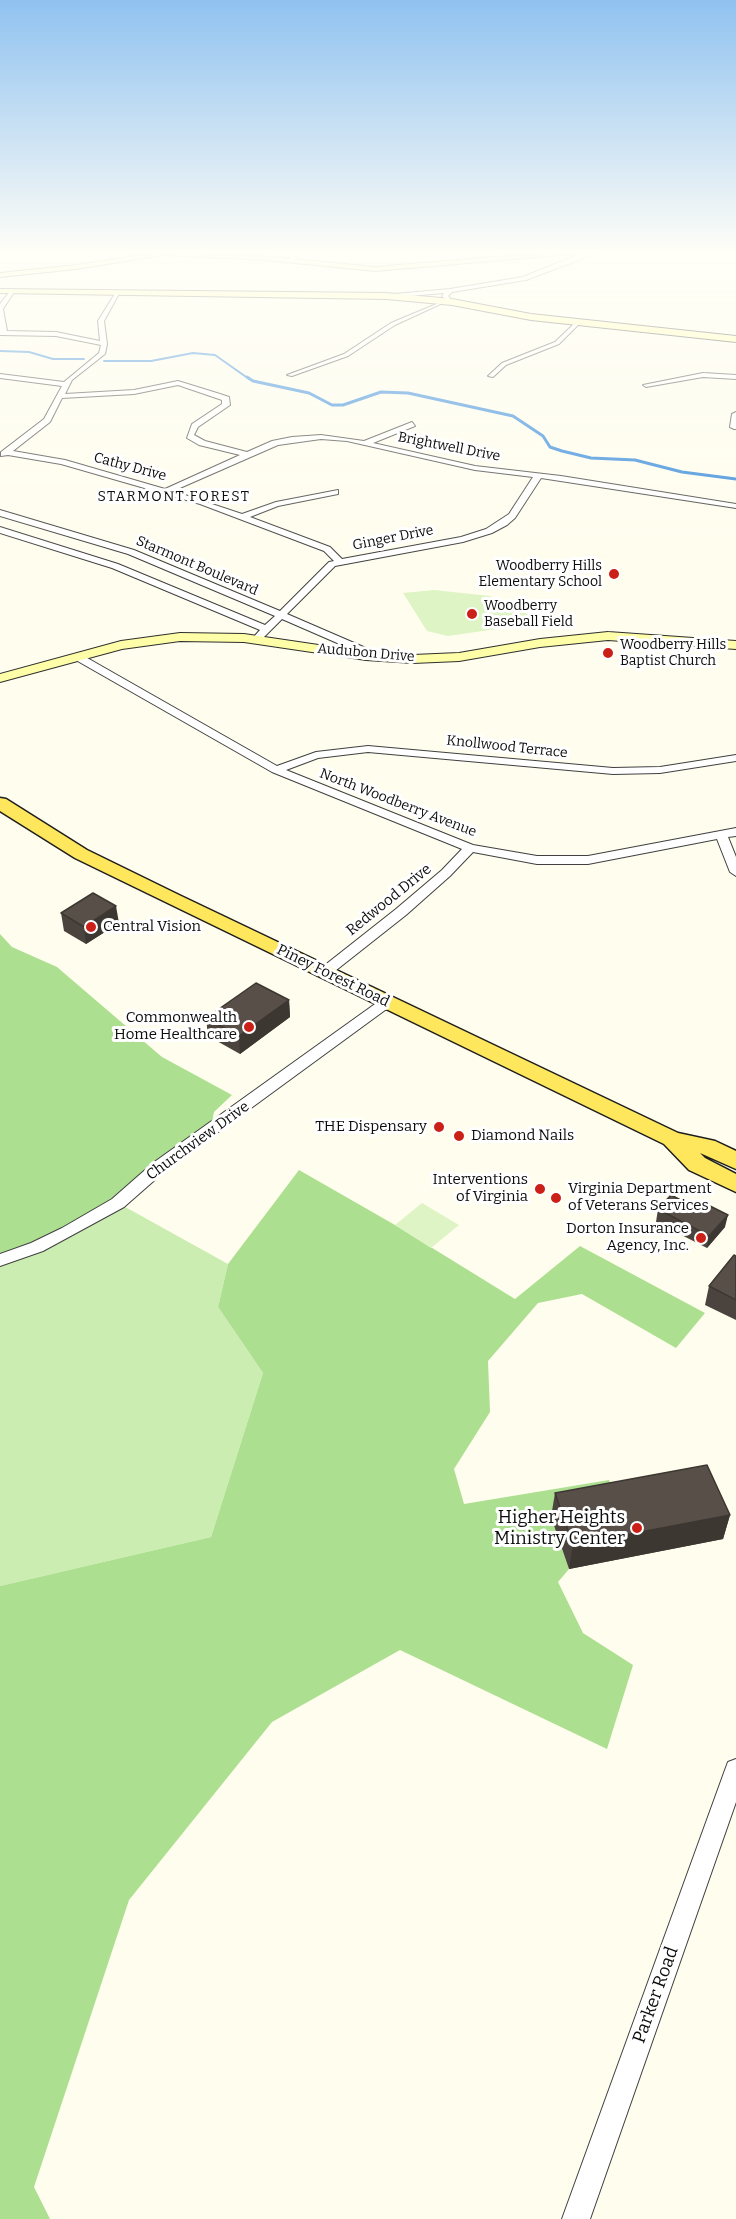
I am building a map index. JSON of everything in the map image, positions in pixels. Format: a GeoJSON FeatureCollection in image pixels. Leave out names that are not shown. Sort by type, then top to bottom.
{"type":"FeatureCollection","features":[{"type":"Feature","properties":{"kind":"main road","name":"Piney Forest Road"},"geometry":{"type":"LineString","coordinates":[[0,803],[81,854],[672,1138],[697,1164],[732,1175]]}},
{"type":"Feature","properties":{"kind":"street"},"geometry":{"type":"LineString","coordinates":[[3,454],[47,420],[66,384],[100,355]]}},
{"type":"Feature","properties":{"kind":"street"},"geometry":{"type":"LineString","coordinates":[[290,375],[345,355]]}},
{"type":"Feature","properties":{"kind":"street"},"geometry":{"type":"LineString","coordinates":[[491,376],[504,364],[528,355]]}},
{"type":"Feature","properties":{"kind":"street"},"geometry":{"type":"LineString","coordinates":[[646,384],[703,375],[736,376]]}},
{"type":"Feature","properties":{"kind":"street"},"geometry":{"type":"LineString","coordinates":[[0,376],[66,384]]}},
{"type":"Feature","properties":{"kind":"street"},"geometry":{"type":"LineString","coordinates":[[59,396],[128,393],[178,383],[219,395],[226,399],[226,405],[195,426],[190,436],[202,443],[248,455]]}},
{"type":"Feature","properties":{"kind":"street"},"geometry":{"type":"LineString","coordinates":[[734,427],[736,414]]}},
{"type":"Feature","properties":{"kind":"street"},"geometry":{"type":"LineString","coordinates":[[365,443],[412,424]]}},
{"type":"Feature","properties":{"kind":"street","name":"Brightwell Drive"},"geometry":{"type":"LineString","coordinates":[[166,491],[275,443],[301,438],[331,437],[475,468],[736,506]]}},
{"type":"Feature","properties":{"kind":"street","name":"Cathy Drive"},"geometry":{"type":"LineString","coordinates":[[3,454],[62,462],[166,491],[327,549],[336,556],[339,562]]}},
{"type":"Feature","properties":{"kind":"street","name":"Ginger Drive"},"geometry":{"type":"LineString","coordinates":[[256,640],[327,567],[339,562],[463,539],[489,531],[504,524],[512,516],[538,476]]}},
{"type":"Feature","properties":{"kind":"street"},"geometry":{"type":"LineString","coordinates":[[241,517],[276,504],[335,492]]}},
{"type":"Feature","properties":{"kind":"street","name":"Starmont Boulevard"},"geometry":{"type":"LineString","coordinates":[[0,513],[131,552],[378,657]]}},
{"type":"Feature","properties":{"kind":"street","name":"Starmont Boulevard"},"geometry":{"type":"LineString","coordinates":[[0,530],[147,578],[266,629]]}},
{"type":"Feature","properties":{"kind":"street","name":"Audubon Drive"},"geometry":{"type":"LineString","coordinates":[[0,678],[121,645],[160,639],[210,637],[256,640],[378,657],[459,657],[540,643],[608,636],[736,645]]}},
{"type":"Feature","properties":{"kind":"street","name":"North Woodberry Avenue"},"geometry":{"type":"LineString","coordinates":[[78,657],[276,770],[470,848],[537,860],[588,860],[736,832]]}},
{"type":"Feature","properties":{"kind":"street","name":"Knollwood Terrace"},"geometry":{"type":"LineString","coordinates":[[276,770],[316,755],[368,749],[613,771],[660,770],[736,758]]}},
{"type":"Feature","properties":{"kind":"street"},"geometry":{"type":"LineString","coordinates":[[721,835],[736,872]]}},
{"type":"Feature","properties":{"kind":"street","name":"Redwood Drive"},"geometry":{"type":"LineString","coordinates":[[324,972],[401,912],[446,873],[470,848]]}},
{"type":"Feature","properties":{"kind":"street","name":"Churchview Drive"},"geometry":{"type":"LineString","coordinates":[[0,1260],[58,1237],[118,1203],[159,1167],[387,1002]]}},
{"type":"Feature","properties":{"kind":"street","name":"Parker Road"},"geometry":{"type":"LineString","coordinates":[[576,2219],[736,1770]]}},
{"type":"Feature","properties":{"kind":"green space","name":"Woodberry Baseball Field"},"geometry":{"type":"Polygon","coordinates":[[[434,590],[490,596],[517,606],[538,623],[448,636],[427,631],[403,593],[434,590]]]}},
{"type":"Feature","properties":{"kind":"green space"},"geometry":{"type":"Polygon","coordinates":[[[0,934],[12,947],[57,967],[162,1057],[232,1095],[214,1112],[210,1132],[68,1232],[0,1256],[0,934]]]}},
{"type":"Feature","properties":{"kind":"green space"},"geometry":{"type":"Polygon","coordinates":[[[299,1170],[395,1225],[515,1299],[580,1246],[705,1313],[676,1348],[582,1294],[538,1303],[488,1361],[490,1412],[454,1469],[464,1504],[609,1480],[619,1504],[551,1517],[569,1569],[558,1582],[583,1633],[633,1665],[607,1749],[400,1650],[272,1722],[129,1900],[34,2187],[50,2219],[0,2219],[0,1586],[211,1537],[263,1373],[218,1307],[228,1264],[299,1170]]]}},
{"type":"Feature","properties":{"kind":"green space"},"geometry":{"type":"Polygon","coordinates":[[[118,1203],[228,1264],[218,1307],[263,1373],[211,1537],[0,1586],[0,1256],[118,1203]]]}},
{"type":"Feature","properties":{"kind":"green space"},"geometry":{"type":"Polygon","coordinates":[[[422,1203],[459,1225],[431,1248],[395,1225],[422,1203]]]}},
{"type":"Feature","properties":{"kind":"building"},"geometry":{"type":"Polygon","coordinates":[[[93,893],[116,906],[84,927],[61,913],[93,893]]]}},
{"type":"Feature","properties":{"kind":"building"},"geometry":{"type":"Polygon","coordinates":[[[256,983],[289,1000],[239,1036],[206,1018],[256,983]]]}},
{"type":"Feature","properties":{"kind":"building"},"geometry":{"type":"Polygon","coordinates":[[[671,1195],[700,1210],[706,1204],[728,1215],[709,1236],[658,1209],[671,1195]]]}},
{"type":"Feature","properties":{"kind":"building"},"geometry":{"type":"Polygon","coordinates":[[[734,1255],[736,1256],[736,1300],[709,1286],[734,1255]]]}},
{"type":"Feature","properties":{"kind":"building"},"geometry":{"type":"Polygon","coordinates":[[[707,1465],[730,1515],[573,1545],[555,1493],[707,1465]]]}},
{"type":"Feature","properties":{"kind":"waterway"},"geometry":{"type":"LineString","coordinates":[[38,355],[53,359],[84,359]]}},
{"type":"Feature","properties":{"kind":"waterway"},"geometry":{"type":"LineString","coordinates":[[104,361],[151,361],[185,355]]}},
{"type":"Feature","properties":{"kind":"waterway"},"geometry":{"type":"LineString","coordinates":[[210,355],[215,355],[249,379]]}},
{"type":"Feature","properties":{"kind":"waterway"},"geometry":{"type":"LineString","coordinates":[[247,377],[253,381],[309,393],[332,405],[343,405],[381,392],[408,393],[513,416],[543,436],[550,447],[562,451],[591,458],[635,460],[682,472],[736,479]]}},
{"type":"Feature","properties":{"kind":"place","name":"Woodberry Hills Elementary School"},"geometry":{"type":"Point","coordinates":[614,574]}},
{"type":"Feature","properties":{"kind":"place","name":"Woodberry Baseball Field"},"geometry":{"type":"Point","coordinates":[472,614]}},
{"type":"Feature","properties":{"kind":"place","name":"Woodberry Hills Baptist Church"},"geometry":{"type":"Point","coordinates":[608,653]}},
{"type":"Feature","properties":{"kind":"place","name":"Central Vision"},"geometry":{"type":"Point","coordinates":[91,927]}},
{"type":"Feature","properties":{"kind":"place","name":"Commonwealth Home Healthcare"},"geometry":{"type":"Point","coordinates":[249,1027]}},
{"type":"Feature","properties":{"kind":"place","name":"THE Dispensary"},"geometry":{"type":"Point","coordinates":[439,1127]}},
{"type":"Feature","properties":{"kind":"place","name":"Diamond Nails"},"geometry":{"type":"Point","coordinates":[459,1136]}},
{"type":"Feature","properties":{"kind":"place","name":"Interventions of Virginia"},"geometry":{"type":"Point","coordinates":[540,1189]}},
{"type":"Feature","properties":{"kind":"place","name":"Virginia Department of Veterans Services"},"geometry":{"type":"Point","coordinates":[556,1198]}},
{"type":"Feature","properties":{"kind":"place","name":"Dorton Insurance Agency, Inc."},"geometry":{"type":"Point","coordinates":[701,1238]}},
{"type":"Feature","properties":{"kind":"place","name":"Higher Heights Ministry Center"},"geometry":{"type":"Point","coordinates":[637,1528]}},
{"type":"Feature","properties":{"kind":"district","name":"STARMONT FOREST"},"geometry":{"type":"Point","coordinates":[174,497]}}]}
